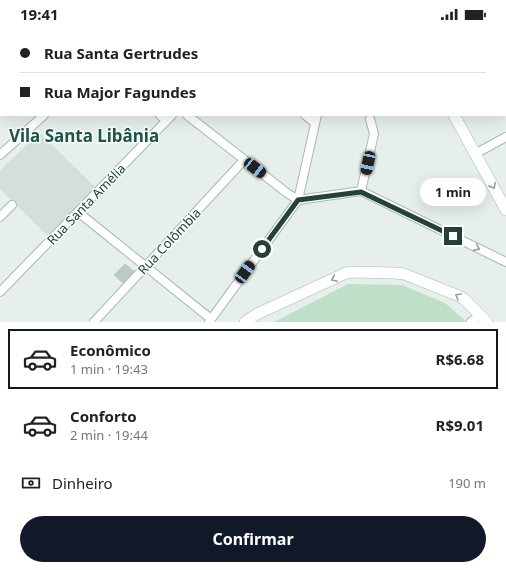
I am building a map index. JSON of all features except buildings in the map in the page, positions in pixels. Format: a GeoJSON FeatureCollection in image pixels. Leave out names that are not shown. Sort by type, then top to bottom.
{"type":"FeatureCollection","features":[{"type":"Feature","properties":{"kind":"street"},"geometry":{"type":"LineString","coordinates":[[0,155],[43,116]]}},
{"type":"Feature","properties":{"kind":"street"},"geometry":{"type":"LineString","coordinates":[[188,116],[298,200],[361,192],[506,262]]}},
{"type":"Feature","properties":{"kind":"street"},"geometry":{"type":"LineString","coordinates":[[455,116],[506,210]]}},
{"type":"Feature","properties":{"kind":"street","name":"Rua Santa Amélia"},"geometry":{"type":"LineString","coordinates":[[0,292],[78,212],[166,117]]}},
{"type":"Feature","properties":{"kind":"street"},"geometry":{"type":"LineString","coordinates":[[78,212],[146,266],[210,320],[298,200],[316,119]]}},
{"type":"Feature","properties":{"kind":"street"},"geometry":{"type":"LineString","coordinates":[[361,192],[374,134],[370,119]]}},
{"type":"Feature","properties":{"kind":"street"},"geometry":{"type":"LineString","coordinates":[[475,154],[506,137]]}},
{"type":"Feature","properties":{"kind":"street","name":"Rua Colômbia"},"geometry":{"type":"LineString","coordinates":[[94,322],[244,160]]}},
{"type":"Feature","properties":{"kind":"street"},"geometry":{"type":"LineString","coordinates":[[0,216],[12,205]]}},
{"type":"Feature","properties":{"kind":"street"},"geometry":{"type":"LineString","coordinates":[[245,322],[257,314],[351,272],[396,272],[404,274],[464,299],[479,320]]}},
{"type":"Feature","properties":{"kind":"shaded area"},"geometry":{"type":"Polygon","coordinates":[[[40,133],[95,187],[48,236],[0,189],[0,170],[40,133]]]}},
{"type":"Feature","properties":{"kind":"green space"},"geometry":{"type":"Polygon","coordinates":[[[348,284],[402,285],[445,303],[467,322],[274,322],[348,284]]]}},
{"type":"Feature","properties":{"kind":"district","name":"Vila Santa Libânia"},"geometry":{"type":"Point","coordinates":[84,136]}},
{"type":"Feature","properties":{"kind":"route"},"geometry":{"type":"LineString","coordinates":[[262,249],[298,200],[361,192],[453,236]]}}]}
